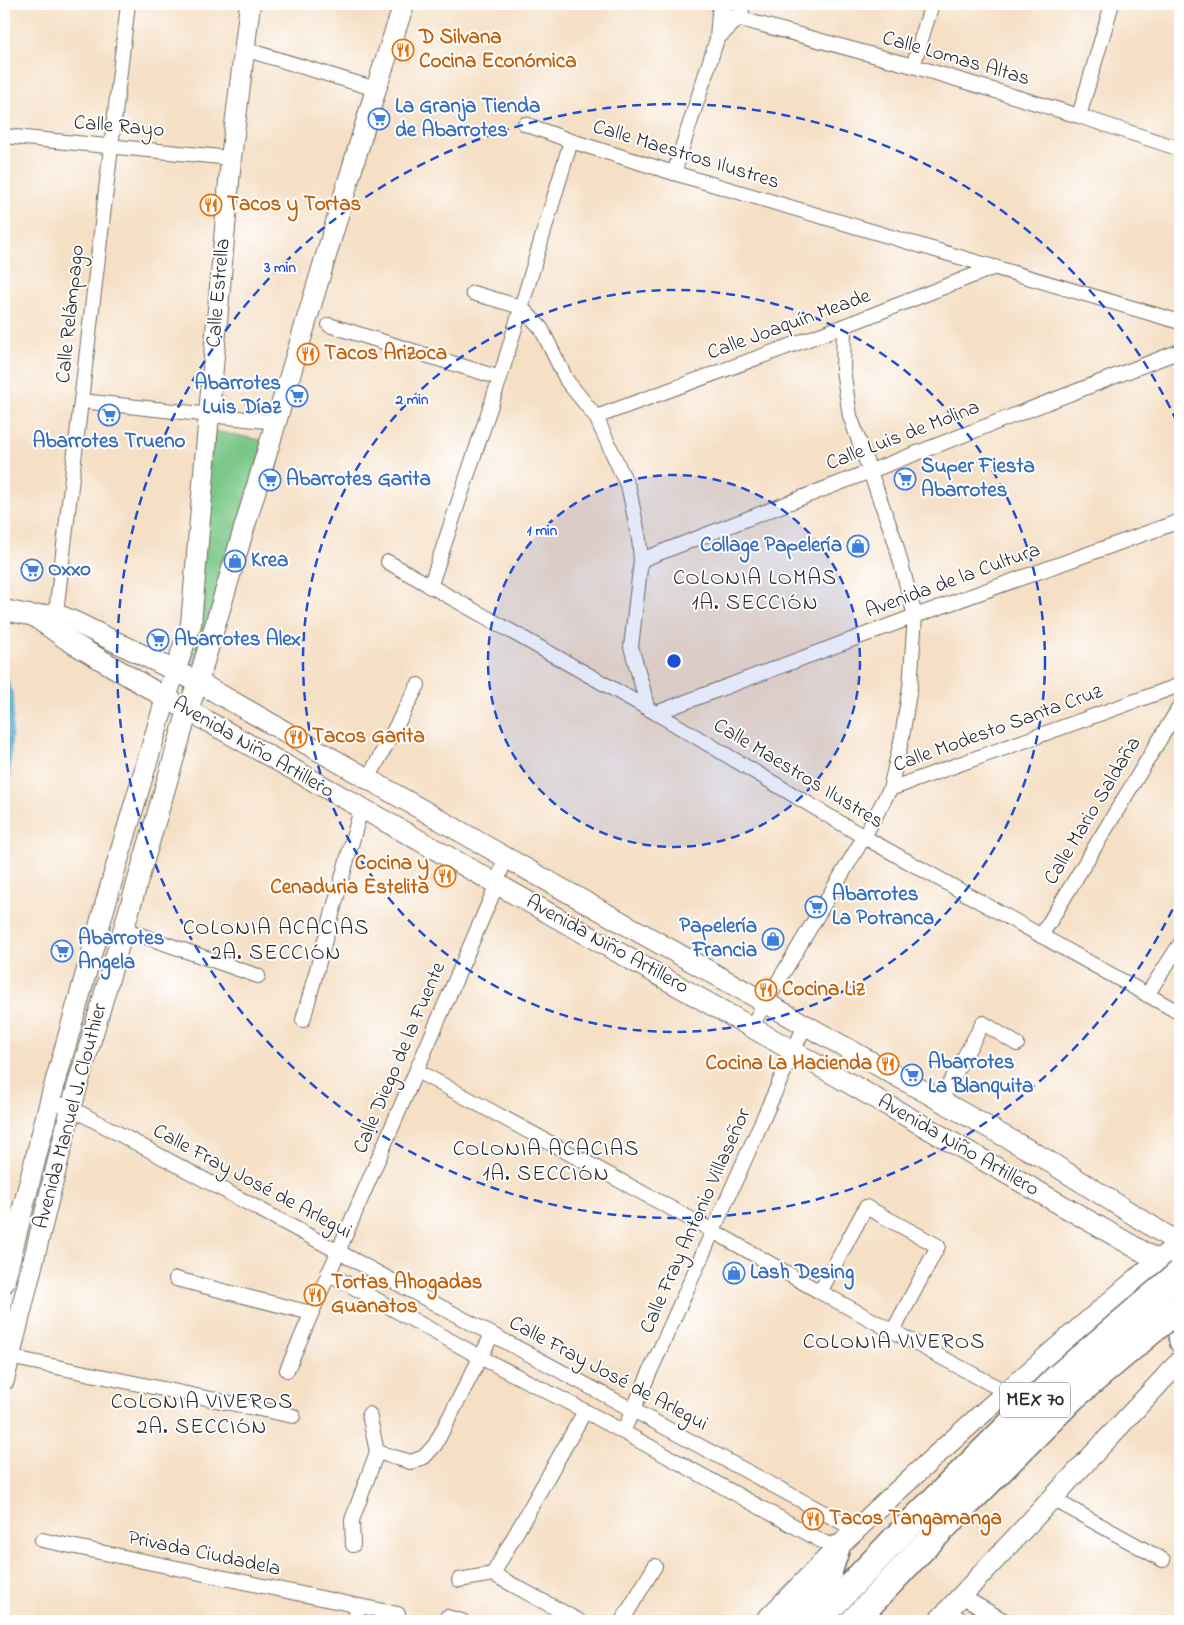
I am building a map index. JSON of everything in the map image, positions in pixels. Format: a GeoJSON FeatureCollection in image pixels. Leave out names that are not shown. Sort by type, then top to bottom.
{"type":"FeatureCollection","features":[{"type":"Feature","properties":{"kind":"highway","name":"MEX 70"},"geometry":{"type":"LineString","coordinates":[[817,1621],[898,1536],[1057,1378],[1173,1269]]}},
{"type":"Feature","properties":{"kind":"highway","name":"MEX 70"},"geometry":{"type":"LineString","coordinates":[[854,1621],[917,1554],[1072,1398],[1180,1307]]}},
{"type":"Feature","properties":{"kind":"highway"},"geometry":{"type":"LineString","coordinates":[[790,1621],[820,1590],[828,1574],[836,1549]]}},
{"type":"Feature","properties":{"kind":"main road","name":"Calle Estrella"},"geometry":{"type":"LineString","coordinates":[[176,670],[191,624],[231,158],[250,4]]}},
{"type":"Feature","properties":{"kind":"main road","name":"Avenida Manuel J. Clouthier"},"geometry":{"type":"LineString","coordinates":[[4,1380],[71,1108],[123,929],[376,89],[404,4]]}},
{"type":"Feature","properties":{"kind":"main road","name":"Avenida Niño Artillero"},"geometry":{"type":"LineString","coordinates":[[20,613],[55,622],[176,670],[505,857],[1045,1159],[1180,1243]]}},
{"type":"Feature","properties":{"kind":"main road","name":"Avenida Niño Artillero"},"geometry":{"type":"LineString","coordinates":[[55,622],[69,641],[166,698],[751,1027],[1173,1269]]}},
{"type":"Feature","properties":{"kind":"main road","name":"Avenida Manuel J. Clouthier"},"geometry":{"type":"LineString","coordinates":[[4,1283],[6,1263],[50,1101],[115,870],[176,670]]}},
{"type":"Feature","properties":{"kind":"main road"},"geometry":{"type":"LineString","coordinates":[[765,1621],[856,1530],[1006,1392],[1115,1296],[1173,1269],[1180,1243]]}},
{"type":"Feature","properties":{"kind":"main road"},"geometry":{"type":"LineString","coordinates":[[1115,1296],[1135,1296],[1159,1308],[1178,1331],[1180,1343]]}},
{"type":"Feature","properties":{"kind":"main road"},"geometry":{"type":"LineString","coordinates":[[950,1618],[961,1596],[1179,1363]]}},
{"type":"Feature","properties":{"kind":"street","name":"Calle Relámpago"},"geometry":{"type":"LineString","coordinates":[[55,622],[128,4]]}},
{"type":"Feature","properties":{"kind":"street"},"geometry":{"type":"LineString","coordinates":[[717,38],[739,18],[744,4]]}},
{"type":"Feature","properties":{"kind":"street"},"geometry":{"type":"LineString","coordinates":[[913,66],[932,4]]}},
{"type":"Feature","properties":{"kind":"street"},"geometry":{"type":"LineString","coordinates":[[1079,116],[1112,4]]}},
{"type":"Feature","properties":{"kind":"street"},"geometry":{"type":"LineString","coordinates":[[674,173],[717,38],[720,8]]}},
{"type":"Feature","properties":{"kind":"street","name":"Calle Lomas Altas"},"geometry":{"type":"LineString","coordinates":[[720,8],[739,18],[913,66],[1079,116],[1180,149]]}},
{"type":"Feature","properties":{"kind":"street"},"geometry":{"type":"LineString","coordinates":[[244,49],[376,89]]}},
{"type":"Feature","properties":{"kind":"street"},"geometry":{"type":"LineString","coordinates":[[525,124],[571,141]]}},
{"type":"Feature","properties":{"kind":"street","name":"Calle Rayo"},"geometry":{"type":"LineString","coordinates":[[4,136],[231,158]]}},
{"type":"Feature","properties":{"kind":"street","name":"Calle Maestros Ilustres"},"geometry":{"type":"LineString","coordinates":[[430,587],[500,378],[571,141],[1180,322]]}},
{"type":"Feature","properties":{"kind":"street","name":"Calle Joaquín Meade"},"geometry":{"type":"LineString","coordinates":[[596,418],[844,326],[996,267]]}},
{"type":"Feature","properties":{"kind":"street"},"geometry":{"type":"LineString","coordinates":[[472,293],[520,307],[541,328],[566,381],[596,418],[629,489],[641,560],[631,647],[651,711]]}},
{"type":"Feature","properties":{"kind":"street"},"geometry":{"type":"LineString","coordinates":[[328,325],[500,378]]}},
{"type":"Feature","properties":{"kind":"street"},"geometry":{"type":"LineString","coordinates":[[844,326],[843,370],[850,416],[895,541],[914,616],[910,687],[902,737],[890,789]]}},
{"type":"Feature","properties":{"kind":"street","name":"Calle Luis de Molina"},"geometry":{"type":"LineString","coordinates":[[641,560],[1180,351]]}},
{"type":"Feature","properties":{"kind":"street"},"geometry":{"type":"LineString","coordinates":[[82,401],[275,422]]}},
{"type":"Feature","properties":{"kind":"street","name":"Avenida de la Cultura"},"geometry":{"type":"LineString","coordinates":[[651,711],[1180,521]]}},
{"type":"Feature","properties":{"kind":"street","name":"Calle Maestros Ilustres"},"geometry":{"type":"LineString","coordinates":[[388,562],[651,711],[864,837],[1180,1013]]}},
{"type":"Feature","properties":{"kind":"street","name":"Calle Modesto Santa Cruz"},"geometry":{"type":"LineString","coordinates":[[751,1027],[864,837],[890,789],[1180,685]]}},
{"type":"Feature","properties":{"kind":"street"},"geometry":{"type":"LineString","coordinates":[[368,779],[418,686]]}},
{"type":"Feature","properties":{"kind":"street","name":"Calle Mario Saldaña"},"geometry":{"type":"LineString","coordinates":[[1041,936],[1180,706]]}},
{"type":"Feature","properties":{"kind":"street"},"geometry":{"type":"LineString","coordinates":[[304,1020],[361,808]]}},
{"type":"Feature","properties":{"kind":"street","name":"Calle Diego de la Fuente"},"geometry":{"type":"LineString","coordinates":[[287,1370],[497,884],[505,857]]}},
{"type":"Feature","properties":{"kind":"street"},"geometry":{"type":"LineString","coordinates":[[123,929],[258,976]]}},
{"type":"Feature","properties":{"kind":"street"},"geometry":{"type":"LineString","coordinates":[[1147,995],[1180,944]]}},
{"type":"Feature","properties":{"kind":"street"},"geometry":{"type":"LineString","coordinates":[[940,1101],[983,1023],[1017,1044]]}},
{"type":"Feature","properties":{"kind":"street","name":"Calle Fray Antonio Villaseñor"},"geometry":{"type":"LineString","coordinates":[[623,1432],[806,1025]]}},
{"type":"Feature","properties":{"kind":"street"},"geometry":{"type":"LineString","coordinates":[[417,1071],[1006,1392]]}},
{"type":"Feature","properties":{"kind":"street","name":"Calle Fray José de Arlegui"},"geometry":{"type":"LineString","coordinates":[[50,1101],[71,1108],[856,1530]]}},
{"type":"Feature","properties":{"kind":"street"},"geometry":{"type":"LineString","coordinates":[[820,1292],[866,1207],[938,1246],[893,1331]]}},
{"type":"Feature","properties":{"kind":"street","name":"Calle Fray José de Arlegui"},"geometry":{"type":"LineString","coordinates":[[328,1273],[480,1357],[586,1411],[836,1549]]}},
{"type":"Feature","properties":{"kind":"street"},"geometry":{"type":"LineString","coordinates":[[176,1279],[311,1312]]}},
{"type":"Feature","properties":{"kind":"street"},"geometry":{"type":"LineString","coordinates":[[377,1452],[411,1462],[424,1457],[435,1445],[492,1335]]}},
{"type":"Feature","properties":{"kind":"street"},"geometry":{"type":"LineString","coordinates":[[9,1357],[293,1416]]}},
{"type":"Feature","properties":{"kind":"street"},"geometry":{"type":"LineString","coordinates":[[493,1574],[586,1411]]}},
{"type":"Feature","properties":{"kind":"street"},"geometry":{"type":"LineString","coordinates":[[352,1545],[352,1520],[377,1452],[368,1414]]}},
{"type":"Feature","properties":{"kind":"street"},"geometry":{"type":"LineString","coordinates":[[1053,1499],[1163,1560]]}},
{"type":"Feature","properties":{"kind":"street","name":"Privada Ciudadela"},"geometry":{"type":"LineString","coordinates":[[42,1540],[398,1614]]}},
{"type":"Feature","properties":{"kind":"street"},"geometry":{"type":"LineString","coordinates":[[622,1621],[655,1566]]}},
{"type":"Feature","properties":{"kind":"street"},"geometry":{"type":"LineString","coordinates":[[459,1580],[493,1574],[559,1616],[579,1621]]}},
{"type":"Feature","properties":{"kind":"street"},"geometry":{"type":"LineString","coordinates":[[961,1596],[1006,1621]]}},
{"type":"Feature","properties":{"kind":"street"},"geometry":{"type":"LineString","coordinates":[[354,1621],[358,1606]]}},
{"type":"Feature","properties":{"kind":"street"},"geometry":{"type":"LineString","coordinates":[[447,1617],[462,1621]]}},
{"type":"Feature","properties":{"kind":"green space"},"geometry":{"type":"Polygon","coordinates":[[[214,431],[265,441],[190,676],[184,672],[214,431]]]}},
{"type":"Feature","properties":{"kind":"green space"},"geometry":{"type":"Polygon","coordinates":[[[4,676],[12,700],[6,815],[4,822],[4,676]]]}},
{"type":"Feature","properties":{"kind":"waterway"},"geometry":{"type":"LineString","coordinates":[[4,673],[12,699],[4,822]]}},
{"type":"Feature","properties":{"kind":"place","name":"D Silvana Cocina Económica"},"geometry":{"type":"Point","coordinates":[403,50]}},
{"type":"Feature","properties":{"kind":"place","name":"La Granja Tienda de Abarrotes"},"geometry":{"type":"Point","coordinates":[379,119]}},
{"type":"Feature","properties":{"kind":"place","name":"Tacos y Tortas"},"geometry":{"type":"Point","coordinates":[211,205]}},
{"type":"Feature","properties":{"kind":"place","name":"Tacos Arizoca"},"geometry":{"type":"Point","coordinates":[308,354]}},
{"type":"Feature","properties":{"kind":"place","name":"Abarrotes Luis Díaz"},"geometry":{"type":"Point","coordinates":[297,396]}},
{"type":"Feature","properties":{"kind":"place","name":"Abarrotes Trueno"},"geometry":{"type":"Point","coordinates":[109,415]}},
{"type":"Feature","properties":{"kind":"place","name":"Super Fiesta Abarrotes"},"geometry":{"type":"Point","coordinates":[905,479]}},
{"type":"Feature","properties":{"kind":"place","name":"Abarrotes Garita"},"geometry":{"type":"Point","coordinates":[270,480]}},
{"type":"Feature","properties":{"kind":"place","name":"Collage Papelería"},"geometry":{"type":"Point","coordinates":[858,546]}},
{"type":"Feature","properties":{"kind":"place","name":"Krea"},"geometry":{"type":"Point","coordinates":[235,561]}},
{"type":"Feature","properties":{"kind":"place","name":"Oxxo"},"geometry":{"type":"Point","coordinates":[32,570]}},
{"type":"Feature","properties":{"kind":"place","name":"Abarrotes Alex"},"geometry":{"type":"Point","coordinates":[158,640]}},
{"type":"Feature","properties":{"kind":"place","name":"Tacos Garita"},"geometry":{"type":"Point","coordinates":[296,737]}},
{"type":"Feature","properties":{"kind":"place","name":"Cocina y Cenaduria Estelita"},"geometry":{"type":"Point","coordinates":[445,876]}},
{"type":"Feature","properties":{"kind":"place","name":"Abarrotes La Potranca"},"geometry":{"type":"Point","coordinates":[816,907]}},
{"type":"Feature","properties":{"kind":"place","name":"Papelería Francia"},"geometry":{"type":"Point","coordinates":[773,939]}},
{"type":"Feature","properties":{"kind":"place","name":"Abarrotes Angela"},"geometry":{"type":"Point","coordinates":[62,951]}},
{"type":"Feature","properties":{"kind":"place","name":"Cocina Liz"},"geometry":{"type":"Point","coordinates":[766,990]}},
{"type":"Feature","properties":{"kind":"place","name":"Cocina La Hacienda"},"geometry":{"type":"Point","coordinates":[888,1064]}},
{"type":"Feature","properties":{"kind":"place","name":"Abarrotes La Blanquita"},"geometry":{"type":"Point","coordinates":[912,1075]}},
{"type":"Feature","properties":{"kind":"place","name":"Lash Desing"},"geometry":{"type":"Point","coordinates":[734,1273]}},
{"type":"Feature","properties":{"kind":"place","name":"Tortas Ahogadas Guanatos"},"geometry":{"type":"Point","coordinates":[315,1295]}},
{"type":"Feature","properties":{"kind":"place","name":"Tacos Tangamanga"},"geometry":{"type":"Point","coordinates":[813,1519]}},
{"type":"Feature","properties":{"kind":"district","name":"COLONIA LOMAS 1A. SECCIÓN"},"geometry":{"type":"Point","coordinates":[755,592]}},
{"type":"Feature","properties":{"kind":"district","name":"COLONIA ACACIAS 2A. SECCIÓN"},"geometry":{"type":"Point","coordinates":[276,942]}},
{"type":"Feature","properties":{"kind":"district","name":"COLONIA ACACIAS 1A. SECCIÓN"},"geometry":{"type":"Point","coordinates":[546,1162]}},
{"type":"Feature","properties":{"kind":"district","name":"COLONIA VIVEROS"},"geometry":{"type":"Point","coordinates":[894,1343]}},
{"type":"Feature","properties":{"kind":"district","name":"COLONIA VIVEROS 2A. SECCIÓN"},"geometry":{"type":"Point","coordinates":[202,1416]}}]}
